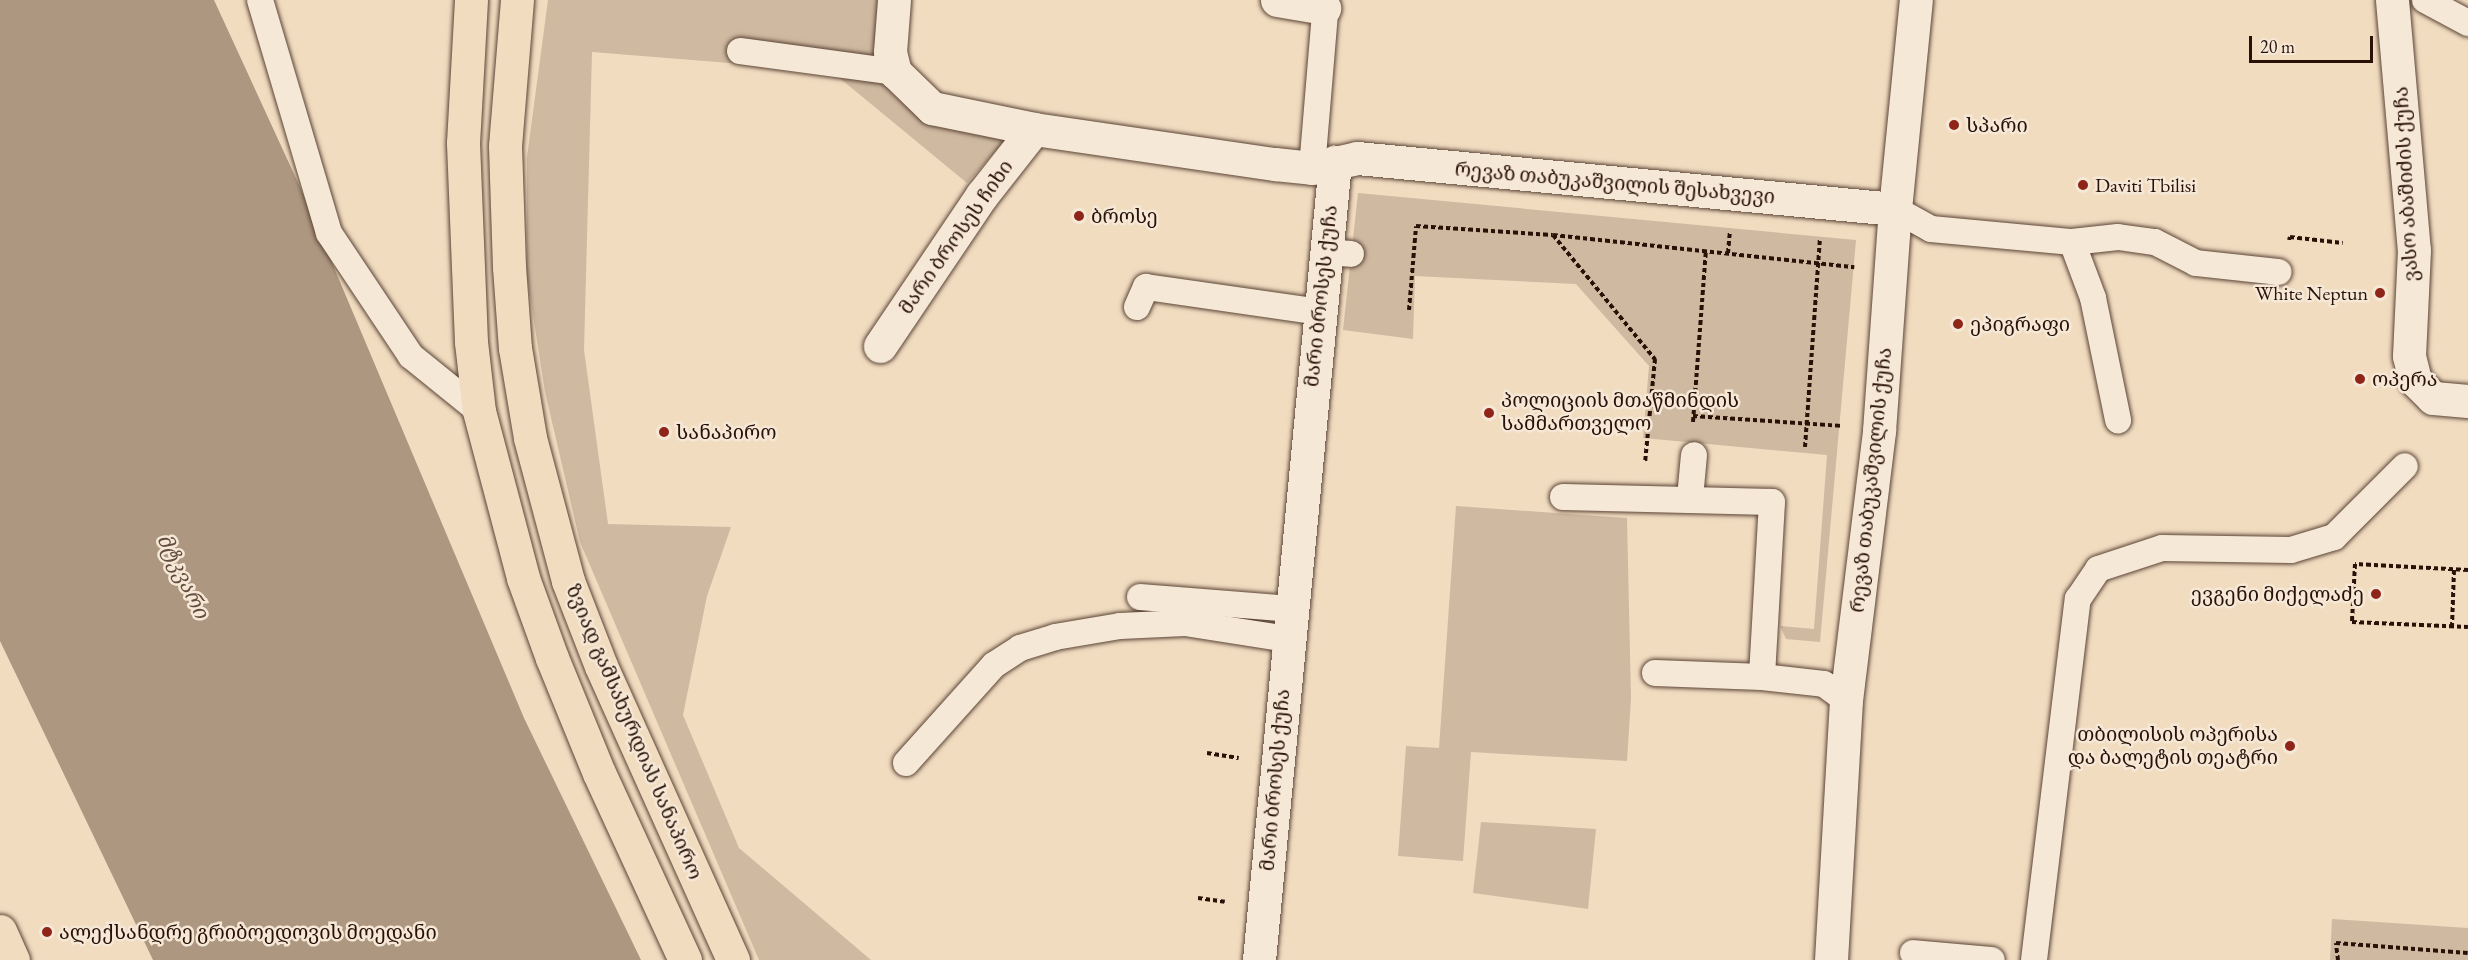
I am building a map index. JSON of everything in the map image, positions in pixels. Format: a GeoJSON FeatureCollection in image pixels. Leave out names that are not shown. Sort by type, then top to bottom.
{"type":"FeatureCollection","features":[{"type":"Feature","properties":{"kind":"main road"},"geometry":{"type":"LineString","coordinates":[[471,0],[464,64],[463,143],[470,330],[479,411],[505,517],[552,658],[599,773],[685,960]]}},
{"type":"Feature","properties":{"kind":"main road","name":"ზვიად გამსახურდიას სანაპირო"},"geometry":{"type":"LineString","coordinates":[[517,0],[505,146],[508,267],[515,348],[530,438],[568,581],[601,666],[733,960]]}},
{"type":"Feature","properties":{"kind":"main road"},"geometry":{"type":"LineString","coordinates":[[0,931],[13,960]]}},
{"type":"Feature","properties":{"kind":"street"},"geometry":{"type":"LineString","coordinates":[[894,0],[890,52],[895,72],[932,108],[1034,129],[1324,165]]}},
{"type":"Feature","properties":{"kind":"street"},"geometry":{"type":"LineString","coordinates":[[1277,0],[1325,4]]}},
{"type":"Feature","properties":{"kind":"street","name":"რევაზ თაბუკაშვილის ქუჩა"},"geometry":{"type":"LineString","coordinates":[[1831,960],[1846,700],[1880,431],[1895,209],[1916,0]]}},
{"type":"Feature","properties":{"kind":"street","name":"ვასო აბაშიძის ქუჩა"},"geometry":{"type":"LineString","coordinates":[[2391,0],[2414,250],[2409,356],[2415,380],[2433,398],[2468,401]]}},
{"type":"Feature","properties":{"kind":"street","name":"მარი ბროსეს ჩიხი"},"geometry":{"type":"LineString","coordinates":[[880,346],[982,195],[1034,129]]}},
{"type":"Feature","properties":{"kind":"street","name":"რევაზ თაბუკაშვილის შესახვევი"},"geometry":{"type":"LineString","coordinates":[[1324,165],[1357,158],[1895,209]]}},
{"type":"Feature","properties":{"kind":"street","name":"მარი ბროსეს ქუჩა"},"geometry":{"type":"LineString","coordinates":[[1259,960],[1319,312],[1338,253],[1324,165]]}},
{"type":"Feature","properties":{"kind":"lane"},"geometry":{"type":"LineString","coordinates":[[260,0],[330,233],[411,356],[479,411]]}},
{"type":"Feature","properties":{"kind":"lane"},"geometry":{"type":"LineString","coordinates":[[2425,0],[2468,23]]}},
{"type":"Feature","properties":{"kind":"lane"},"geometry":{"type":"LineString","coordinates":[[1324,165],[1325,4]]}},
{"type":"Feature","properties":{"kind":"lane"},"geometry":{"type":"LineString","coordinates":[[740,51],[895,72]]}},
{"type":"Feature","properties":{"kind":"lane"},"geometry":{"type":"LineString","coordinates":[[1895,209],[1931,230],[2072,242],[2118,237],[2155,242],[2196,263],[2279,273]]}},
{"type":"Feature","properties":{"kind":"lane"},"geometry":{"type":"LineString","coordinates":[[2072,242],[2093,298],[2118,420]]}},
{"type":"Feature","properties":{"kind":"lane"},"geometry":{"type":"LineString","coordinates":[[1137,308],[1146,287],[1319,312]]}},
{"type":"Feature","properties":{"kind":"lane"},"geometry":{"type":"LineString","coordinates":[[1690,498],[1694,455]]}},
{"type":"Feature","properties":{"kind":"lane"},"geometry":{"type":"LineString","coordinates":[[2034,960],[2078,599],[2098,569],[2162,548],[2291,550],[2334,537],[2405,466]]}},
{"type":"Feature","properties":{"kind":"lane"},"geometry":{"type":"LineString","coordinates":[[1563,497],[1641,500],[1690,498],[1772,502],[1762,677]]}},
{"type":"Feature","properties":{"kind":"lane"},"geometry":{"type":"LineString","coordinates":[[1140,597],[1289,624]]}},
{"type":"Feature","properties":{"kind":"lane"},"geometry":{"type":"LineString","coordinates":[[906,763],[994,665],[1029,646],[1120,626],[1185,623],[1289,624]]}},
{"type":"Feature","properties":{"kind":"lane"},"geometry":{"type":"LineString","coordinates":[[1655,673],[1762,677],[1824,684],[1846,700]]}},
{"type":"Feature","properties":{"kind":"lane"},"geometry":{"type":"LineString","coordinates":[[1913,953],[1992,960]]}},
{"type":"Feature","properties":{"kind":"path"},"geometry":{"type":"LineString","coordinates":[[1409,310],[1416,226],[1552,235],[1853,266]]}},
{"type":"Feature","properties":{"kind":"path"},"geometry":{"type":"LineString","coordinates":[[1728,254],[1730,231]]}},
{"type":"Feature","properties":{"kind":"path"},"geometry":{"type":"LineString","coordinates":[[1552,235],[1655,359],[1641,500]]}},
{"type":"Feature","properties":{"kind":"path"},"geometry":{"type":"LineString","coordinates":[[1805,447],[1820,240]]}},
{"type":"Feature","properties":{"kind":"path"},"geometry":{"type":"LineString","coordinates":[[1694,455],[1693,416],[1706,251]]}},
{"type":"Feature","properties":{"kind":"path"},"geometry":{"type":"LineString","coordinates":[[1693,416],[1839,426]]}},
{"type":"Feature","properties":{"kind":"path"},"geometry":{"type":"LineString","coordinates":[[2468,570],[2355,564],[2352,622],[2468,627]]}},
{"type":"Feature","properties":{"kind":"path"},"geometry":{"type":"LineString","coordinates":[[2452,627],[2454,569]]}},
{"type":"Feature","properties":{"kind":"path"},"geometry":{"type":"LineString","coordinates":[[1207,753],[1244,759]]}},
{"type":"Feature","properties":{"kind":"path"},"geometry":{"type":"LineString","coordinates":[[1198,898],[1225,902]]}},
{"type":"Feature","properties":{"kind":"path"},"geometry":{"type":"LineString","coordinates":[[2338,960],[2336,943],[2468,953],[2467,960]]}},
{"type":"Feature","properties":{"kind":"shaded area"},"geometry":{"type":"Polygon","coordinates":[[[548,0],[884,0],[895,81],[1008,137],[967,183],[831,71],[592,52],[584,350],[608,524],[731,527],[707,596],[683,715],[739,848],[871,960],[759,960],[580,542],[545,392],[527,276],[527,157],[548,0]]]}},
{"type":"Feature","properties":{"kind":"shaded area"},"geometry":{"type":"Polygon","coordinates":[[[1358,193],[1856,240],[1820,642],[1786,639],[1780,626],[1814,629],[1827,455],[1643,438],[1649,366],[1576,284],[1415,276],[1413,339],[1343,330],[1358,193]]]}},
{"type":"Feature","properties":{"kind":"shaded area"},"geometry":{"type":"Polygon","coordinates":[[[1456,506],[1627,518],[1631,698],[1627,761],[1471,752],[1463,861],[1398,856],[1406,746],[1439,748],[1456,506]]]}},
{"type":"Feature","properties":{"kind":"shaded area"},"geometry":{"type":"Polygon","coordinates":[[[1481,822],[1596,829],[1588,909],[1473,893],[1481,822]]]}},
{"type":"Feature","properties":{"kind":"shaded area"},"geometry":{"type":"Polygon","coordinates":[[[2332,919],[2468,928],[2468,960],[2330,960],[2332,919]]]}},
{"type":"Feature","properties":{"kind":"water","name":"მტკვარი"},"geometry":{"type":"Polygon","coordinates":[[[0,0],[214,0],[300,187],[524,718],[641,960],[153,960],[0,641],[0,0]]]}},
{"type":"Feature","properties":{"kind":"place","name":"სპარი"},"geometry":{"type":"Point","coordinates":[1954,125]}},
{"type":"Feature","properties":{"kind":"place","name":"Daviti Tbilisi"},"geometry":{"type":"Point","coordinates":[2083,185]}},
{"type":"Feature","properties":{"kind":"place","name":"ბროსე"},"geometry":{"type":"Point","coordinates":[1079,216]}},
{"type":"Feature","properties":{"kind":"place","name":"White Neptun"},"geometry":{"type":"Point","coordinates":[2380,293]}},
{"type":"Feature","properties":{"kind":"place","name":"ეპიგრაფი"},"geometry":{"type":"Point","coordinates":[1958,324]}},
{"type":"Feature","properties":{"kind":"place","name":"ოპერა"},"geometry":{"type":"Point","coordinates":[2360,379]}},
{"type":"Feature","properties":{"kind":"place","name":"პოლიციის მთაწმინდის სამმართველო"},"geometry":{"type":"Point","coordinates":[1489,413]}},
{"type":"Feature","properties":{"kind":"place","name":"სანაპირო"},"geometry":{"type":"Point","coordinates":[664,432]}},
{"type":"Feature","properties":{"kind":"place","name":"ევგენი მიქელაძე"},"geometry":{"type":"Point","coordinates":[2376,594]}},
{"type":"Feature","properties":{"kind":"place","name":"თბილისის ოპერისა და ბალეტის თეატრი"},"geometry":{"type":"Point","coordinates":[2290,746]}},
{"type":"Feature","properties":{"kind":"place","name":"ალექსანდრე გრიბოედოვის მოედანი"},"geometry":{"type":"Point","coordinates":[47,932]}}]}
